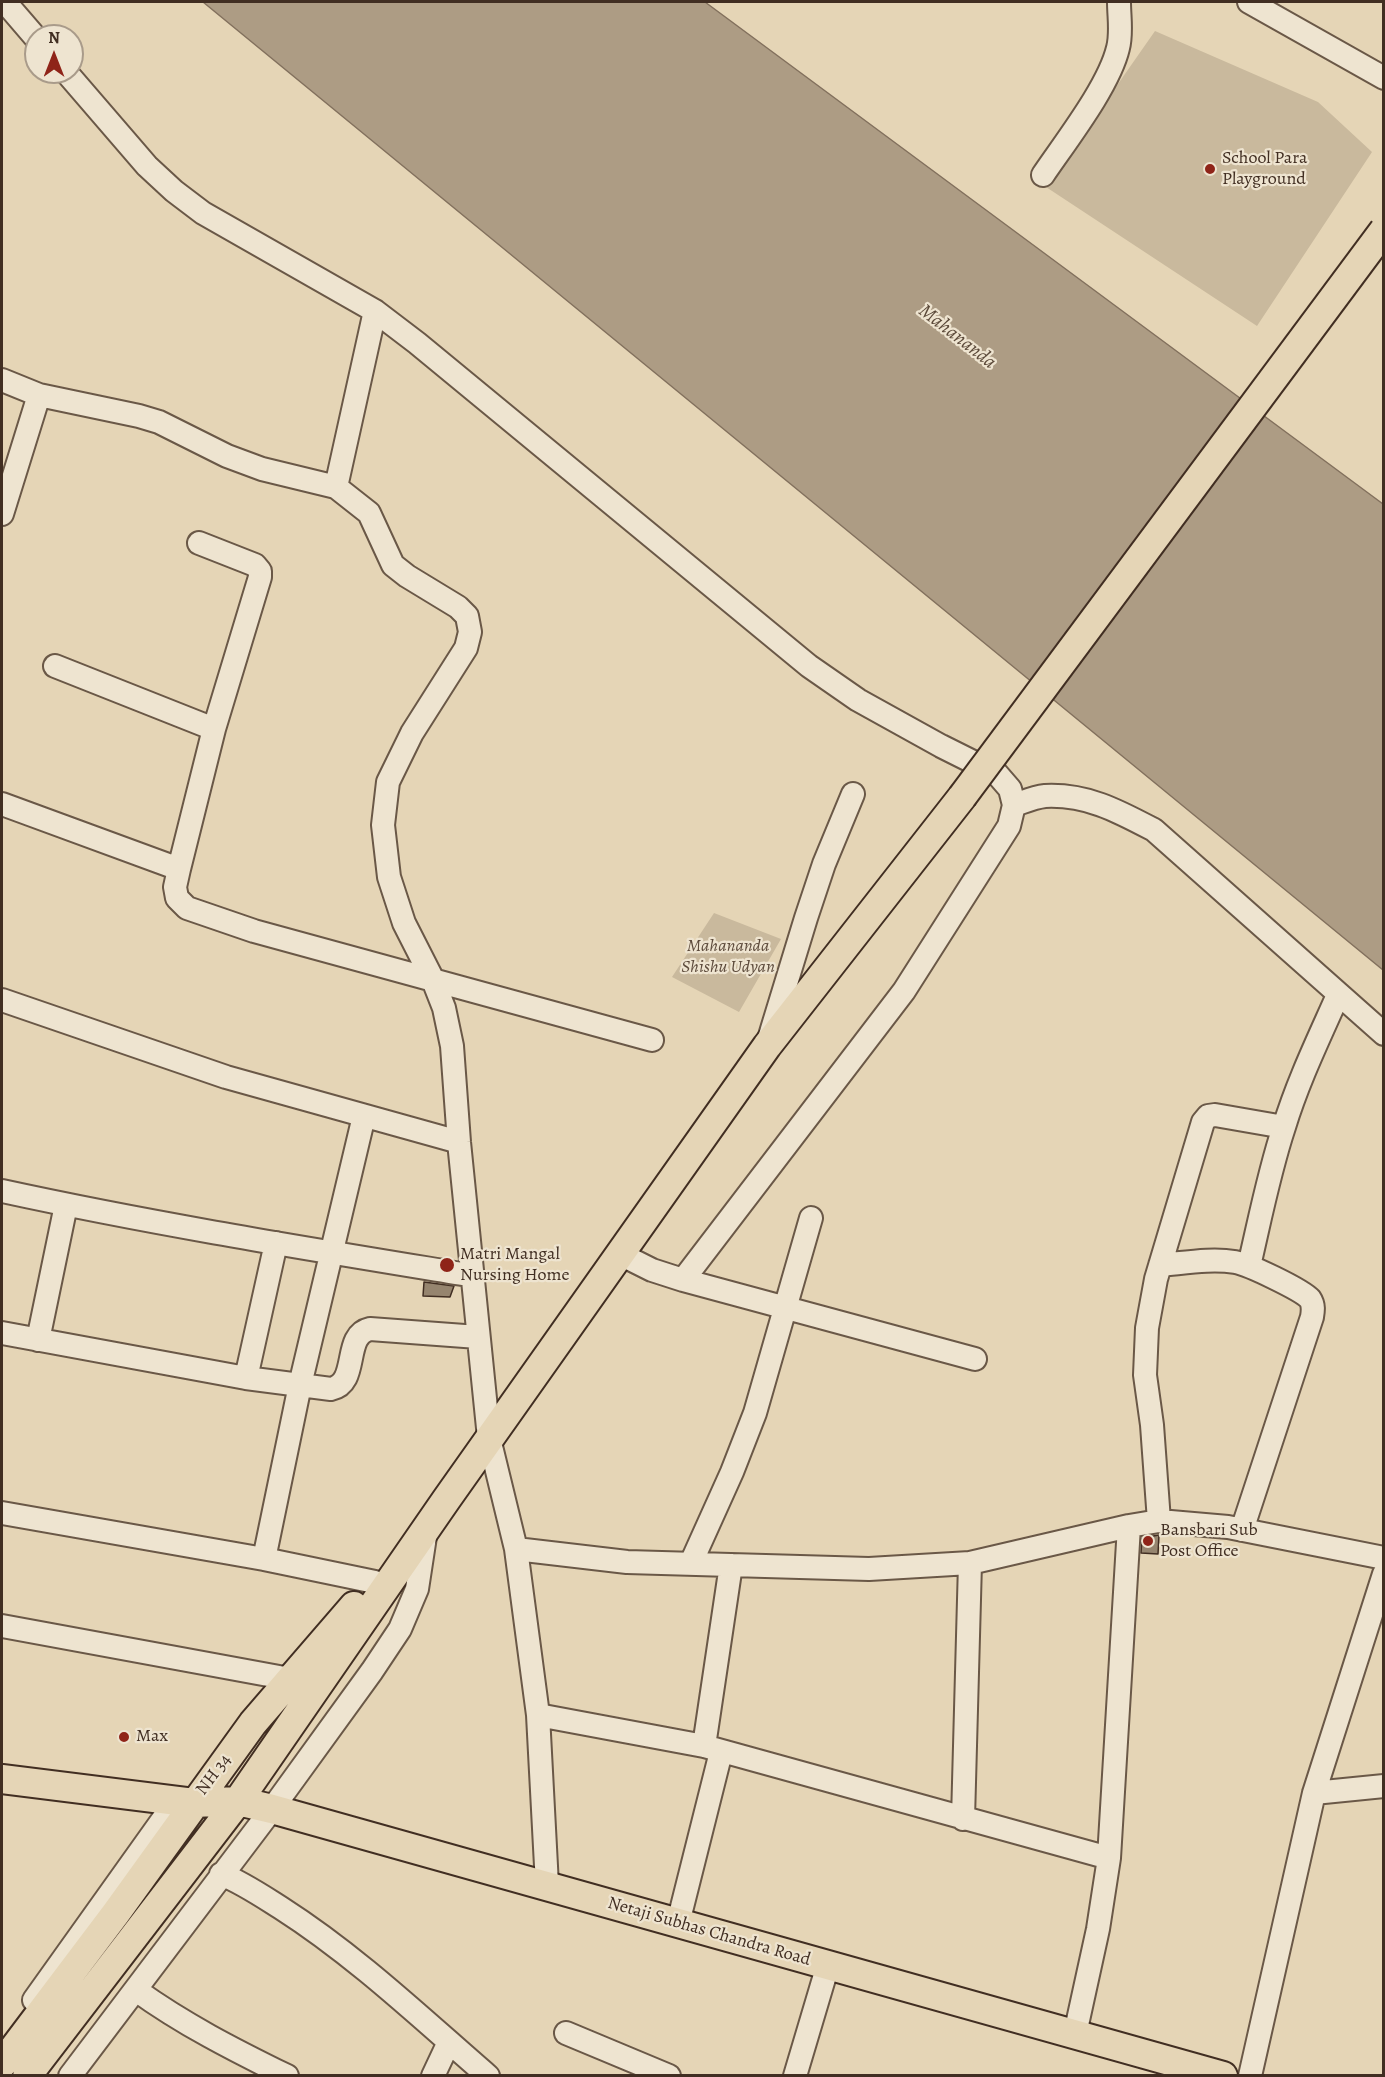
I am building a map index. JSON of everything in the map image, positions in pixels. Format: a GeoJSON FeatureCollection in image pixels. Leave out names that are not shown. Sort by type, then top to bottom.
{"type":"FeatureCollection","features":[{"type":"Feature","properties":{"kind":"main road"},"geometry":{"type":"LineString","coordinates":[[27,2076],[238,1801],[489,1438],[767,1046],[962,797],[1383,230]]}},
{"type":"Feature","properties":{"kind":"main road","name":"NH 34"},"geometry":{"type":"LineString","coordinates":[[2,2064],[116,1913],[185,1802],[446,1500]]}},
{"type":"Feature","properties":{"kind":"main road","name":"Netaji Subhas Chandra Road"},"geometry":{"type":"LineString","coordinates":[[2,1779],[185,1802],[238,1801],[272,1809],[1223,2076]]}},
{"type":"Feature","properties":{"kind":"street"},"geometry":{"type":"LineString","coordinates":[[5,2],[24,24]]}},
{"type":"Feature","properties":{"kind":"street"},"geometry":{"type":"LineString","coordinates":[[1043,175],[1098,92],[1115,57],[1120,36],[1119,2]]}},
{"type":"Feature","properties":{"kind":"street"},"geometry":{"type":"LineString","coordinates":[[1249,2],[1383,78]]}},
{"type":"Feature","properties":{"kind":"street"},"geometry":{"type":"LineString","coordinates":[[76,84],[147,166],[203,213],[375,312],[417,343],[809,666],[858,700],[998,774],[1010,789],[1014,805],[1009,826],[904,991],[683,1281]]}},
{"type":"Feature","properties":{"kind":"street"},"geometry":{"type":"LineString","coordinates":[[336,487],[375,312]]}},
{"type":"Feature","properties":{"kind":"street"},"geometry":{"type":"LineString","coordinates":[[2,380],[39,395],[159,422],[227,456],[262,469],[336,487],[369,513],[393,565],[458,607],[467,616],[470,632],[466,648],[412,733],[388,782],[383,825],[389,878],[404,923],[433,980],[444,1008],[452,1046],[459,1142],[489,1438],[516,1549],[538,1715],[547,1885]]}},
{"type":"Feature","properties":{"kind":"street"},"geometry":{"type":"LineString","coordinates":[[2,514],[39,395]]}},
{"type":"Feature","properties":{"kind":"street"},"geometry":{"type":"LineString","coordinates":[[199,543],[255,566],[260,571],[260,577],[214,729],[175,887],[177,898],[187,908],[254,931],[652,1040]]}},
{"type":"Feature","properties":{"kind":"street"},"geometry":{"type":"LineString","coordinates":[[55,666],[214,729]]}},
{"type":"Feature","properties":{"kind":"street"},"geometry":{"type":"LineString","coordinates":[[767,1046],[824,864],[853,794]]}},
{"type":"Feature","properties":{"kind":"street"},"geometry":{"type":"LineString","coordinates":[[1014,805],[1043,796],[1078,797],[1113,808],[1154,830],[1383,1034]]}},
{"type":"Feature","properties":{"kind":"street"},"geometry":{"type":"LineString","coordinates":[[2,804],[179,869]]}},
{"type":"Feature","properties":{"kind":"street"},"geometry":{"type":"LineString","coordinates":[[1249,1266],[1268,1182],[1284,1127],[1302,1075],[1338,995]]}},
{"type":"Feature","properties":{"kind":"street"},"geometry":{"type":"LineString","coordinates":[[2,1000],[226,1077],[459,1142]]}},
{"type":"Feature","properties":{"kind":"street"},"geometry":{"type":"LineString","coordinates":[[1158,1521],[1152,1425],[1145,1375],[1147,1328],[1160,1265],[1203,1122],[1208,1116],[1215,1114],[1284,1127]]}},
{"type":"Feature","properties":{"kind":"street"},"geometry":{"type":"LineString","coordinates":[[264,1559],[330,1252],[364,1116]]}},
{"type":"Feature","properties":{"kind":"street"},"geometry":{"type":"LineString","coordinates":[[2,1191],[66,1205],[276,1243],[474,1276]]}},
{"type":"Feature","properties":{"kind":"street"},"geometry":{"type":"LineString","coordinates":[[38,1340],[66,1205]]}},
{"type":"Feature","properties":{"kind":"street"},"geometry":{"type":"LineString","coordinates":[[691,1563],[732,1472],[755,1413],[811,1218]]}},
{"type":"Feature","properties":{"kind":"street"},"geometry":{"type":"LineString","coordinates":[[246,1378],[276,1243]]}},
{"type":"Feature","properties":{"kind":"street"},"geometry":{"type":"LineString","coordinates":[[620,1254],[652,1270],[683,1281],[785,1306],[975,1359]]}},
{"type":"Feature","properties":{"kind":"street"},"geometry":{"type":"LineString","coordinates":[[1160,1265],[1219,1261],[1249,1266],[1301,1293],[1310,1300],[1313,1308],[1242,1530]]}},
{"type":"Feature","properties":{"kind":"street"},"geometry":{"type":"LineString","coordinates":[[2,1333],[246,1378],[331,1389],[339,1388],[344,1382],[358,1337],[363,1330],[478,1337]]}},
{"type":"Feature","properties":{"kind":"street"},"geometry":{"type":"LineString","coordinates":[[2,1513],[264,1559],[375,1582]]}},
{"type":"Feature","properties":{"kind":"street"},"geometry":{"type":"LineString","coordinates":[[516,1549],[627,1562],[869,1569],[970,1563],[1158,1521],[1228,1527],[1383,1558]]}},
{"type":"Feature","properties":{"kind":"street"},"geometry":{"type":"LineString","coordinates":[[1075,2034],[1098,1929],[1109,1858],[1128,1526]]}},
{"type":"Feature","properties":{"kind":"street"},"geometry":{"type":"LineString","coordinates":[[70,2076],[272,1809],[400,1629],[417,1589],[426,1529]]}},
{"type":"Feature","properties":{"kind":"street"},"geometry":{"type":"LineString","coordinates":[[963,1819],[970,1563]]}},
{"type":"Feature","properties":{"kind":"street"},"geometry":{"type":"LineString","coordinates":[[678,1923],[712,1749],[731,1565]]}},
{"type":"Feature","properties":{"kind":"street"},"geometry":{"type":"LineString","coordinates":[[1251,2076],[1314,1793],[1383,1574]]}},
{"type":"Feature","properties":{"kind":"street"},"geometry":{"type":"LineString","coordinates":[[2,1626],[290,1679]]}},
{"type":"Feature","properties":{"kind":"street"},"geometry":{"type":"LineString","coordinates":[[538,1715],[712,1749],[1109,1858]]}},
{"type":"Feature","properties":{"kind":"street"},"geometry":{"type":"LineString","coordinates":[[1314,1793],[1383,1786]]}},
{"type":"Feature","properties":{"kind":"street"},"geometry":{"type":"LineString","coordinates":[[2,2045],[185,1802]]}},
{"type":"Feature","properties":{"kind":"street"},"geometry":{"type":"LineString","coordinates":[[221,1874],[241,1882],[309,1926],[378,1979],[488,2076]]}},
{"type":"Feature","properties":{"kind":"street"},"geometry":{"type":"LineString","coordinates":[[795,2076],[828,1965]]}},
{"type":"Feature","properties":{"kind":"street"},"geometry":{"type":"LineString","coordinates":[[136,1990],[224,2046],[287,2076]]}},
{"type":"Feature","properties":{"kind":"street"},"geometry":{"type":"LineString","coordinates":[[566,2033],[669,2076]]}},
{"type":"Feature","properties":{"kind":"street"},"geometry":{"type":"LineString","coordinates":[[433,2076],[449,2042]]}},
{"type":"Feature","properties":{"kind":"green space","name":"School Para Playground"},"geometry":{"type":"Polygon","coordinates":[[[1155,31],[1318,102],[1372,152],[1257,326],[1046,187],[1155,31]]]}},
{"type":"Feature","properties":{"kind":"green space","name":"Mahananda Shishu Udyan"},"geometry":{"type":"Polygon","coordinates":[[[714,913],[781,939],[739,1012],[672,977],[714,913]]]}},
{"type":"Feature","properties":{"kind":"water","name":"Mahananda"},"geometry":{"type":"Polygon","coordinates":[[[203,2],[705,2],[1383,504],[1383,970],[203,2]]]}},
{"type":"Feature","properties":{"kind":"building"},"geometry":{"type":"Polygon","coordinates":[[[424,1282],[454,1286],[450,1297],[423,1296],[424,1282]]]}},
{"type":"Feature","properties":{"kind":"building"},"geometry":{"type":"Polygon","coordinates":[[[1159,1535],[1158,1554],[1141,1553],[1142,1538],[1159,1535]]]}},
{"type":"Feature","properties":{"kind":"place","name":"School Para Playground"},"geometry":{"type":"Point","coordinates":[1210,169]}},
{"type":"Feature","properties":{"kind":"place","name":"Matri Mangal Nursing Home"},"geometry":{"type":"Point","coordinates":[447,1265]}},
{"type":"Feature","properties":{"kind":"place","name":"Bansbari Sub Post Office"},"geometry":{"type":"Point","coordinates":[1148,1541]}},
{"type":"Feature","properties":{"kind":"place","name":"Max"},"geometry":{"type":"Point","coordinates":[124,1737]}}]}
